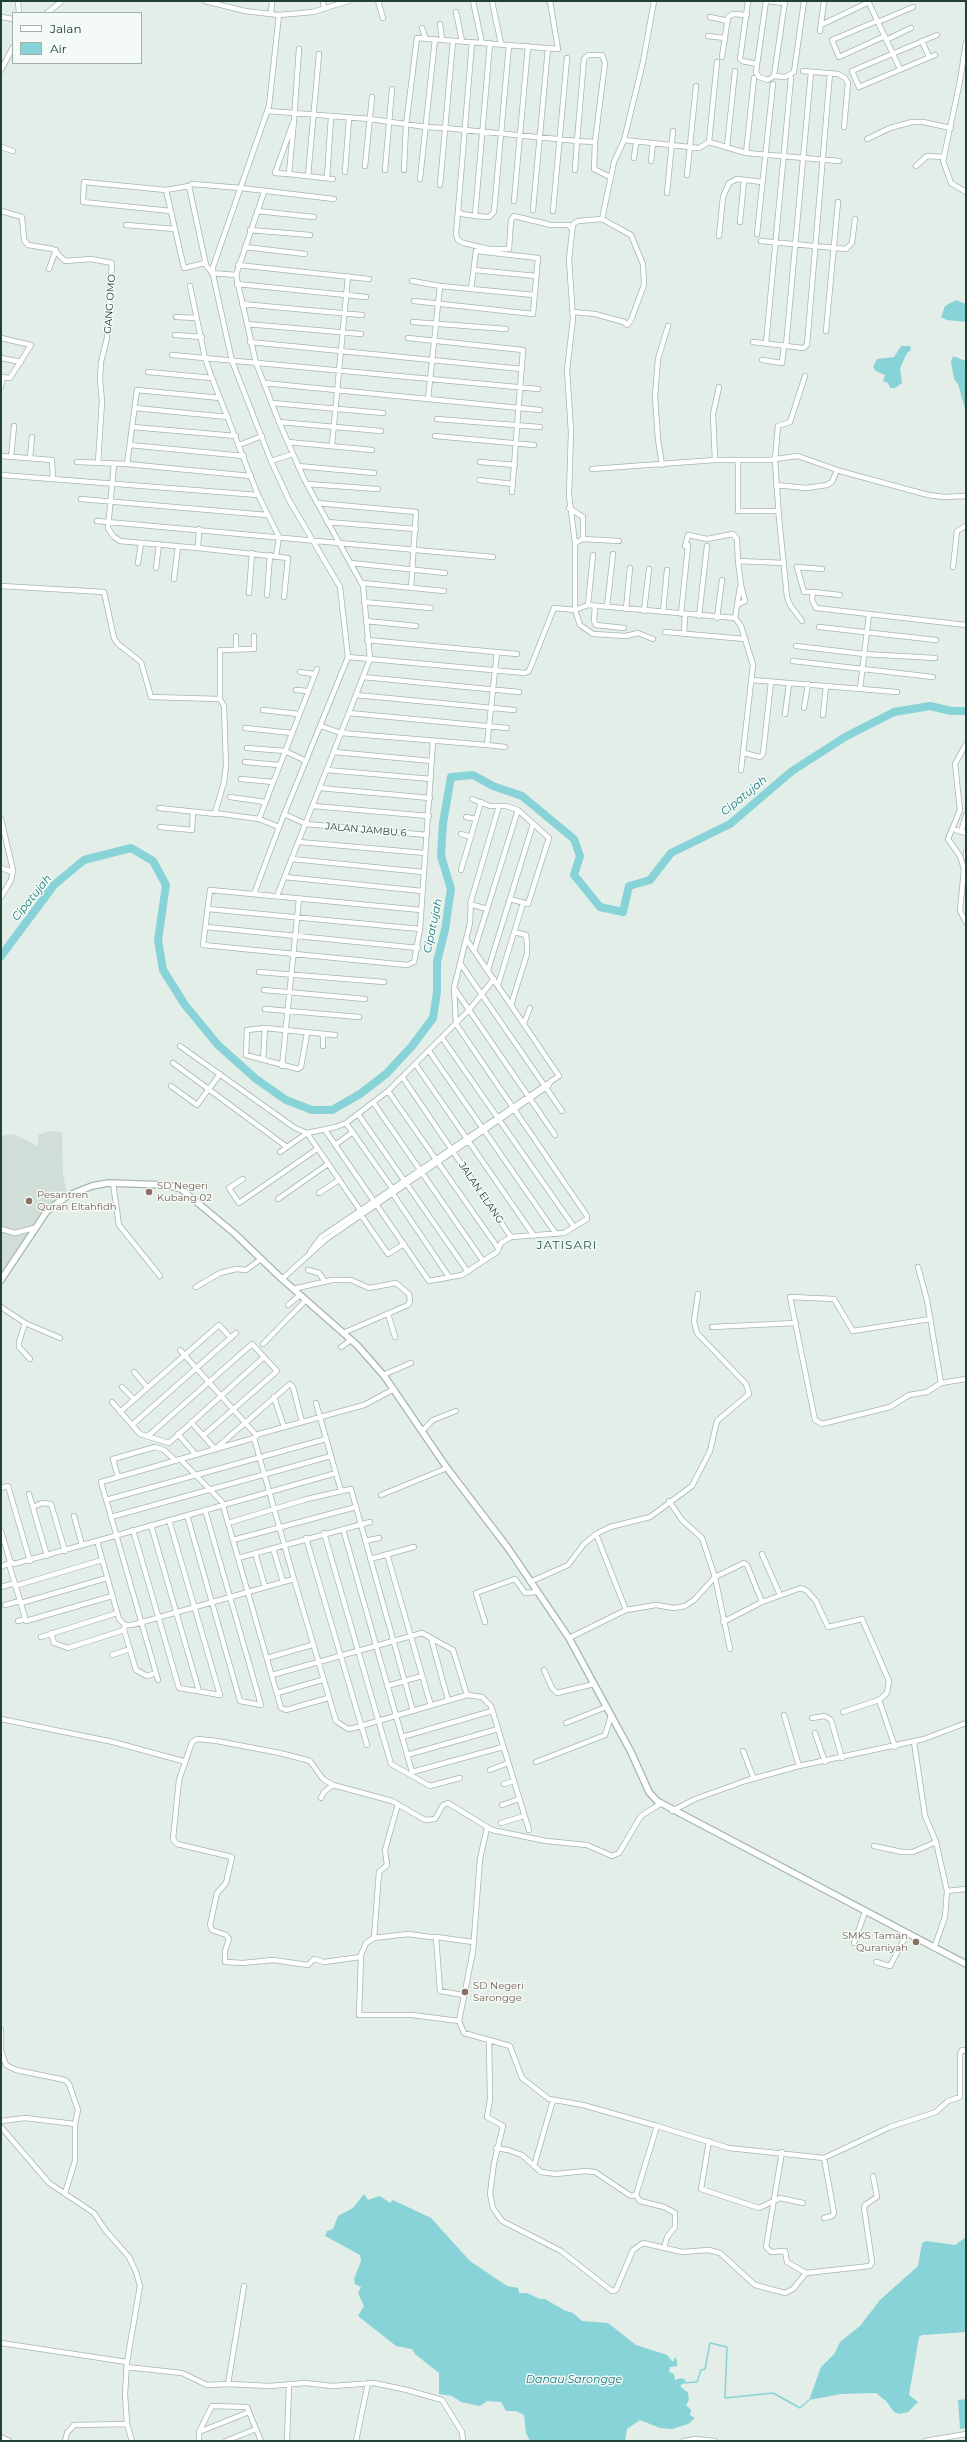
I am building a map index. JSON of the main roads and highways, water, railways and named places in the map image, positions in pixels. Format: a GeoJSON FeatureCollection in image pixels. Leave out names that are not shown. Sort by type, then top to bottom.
{"type":"FeatureCollection","features":[{"type":"Feature","properties":{"kind":"water"},"geometry":{"type":"Polygon","coordinates":[[[956,300],[966,304],[966,322],[947,320],[941,317],[945,306],[956,300]]]}},
{"type":"Feature","properties":{"kind":"water"},"geometry":{"type":"Polygon","coordinates":[[[901,346],[910,346],[911,350],[907,353],[900,368],[902,383],[895,388],[890,388],[888,383],[883,381],[885,375],[876,371],[873,367],[877,359],[894,357],[901,346]]]}},
{"type":"Feature","properties":{"kind":"water"},"geometry":{"type":"Polygon","coordinates":[[[953,356],[966,361],[966,412],[958,384],[954,379],[951,362],[953,356]]]}},
{"type":"Feature","properties":{"kind":"water","name":"Danau Sarongge"},"geometry":{"type":"Polygon","coordinates":[[[364,2194],[368,2200],[380,2196],[390,2203],[393,2200],[431,2218],[470,2261],[507,2286],[518,2288],[519,2293],[527,2293],[540,2299],[545,2299],[564,2310],[573,2313],[582,2321],[608,2323],[636,2345],[667,2355],[673,2362],[675,2357],[677,2360],[677,2366],[670,2367],[669,2372],[674,2374],[675,2380],[681,2378],[686,2380],[680,2386],[688,2393],[689,2400],[686,2405],[691,2410],[690,2415],[695,2418],[688,2424],[672,2429],[660,2428],[640,2420],[627,2429],[625,2441],[530,2441],[526,2433],[524,2415],[516,2411],[506,2411],[501,2402],[487,2401],[480,2406],[461,2402],[452,2396],[439,2394],[439,2373],[415,2354],[412,2349],[396,2346],[358,2316],[364,2306],[358,2293],[361,2287],[355,2284],[354,2279],[361,2261],[360,2255],[325,2236],[327,2231],[333,2229],[338,2216],[353,2208],[364,2194]]]}},
{"type":"Feature","properties":{"kind":"water"},"geometry":{"type":"Polygon","coordinates":[[[966,2237],[966,2332],[922,2335],[919,2337],[909,2395],[918,2402],[908,2412],[900,2414],[894,2412],[886,2401],[876,2393],[841,2394],[809,2400],[821,2367],[835,2353],[840,2342],[860,2326],[880,2300],[918,2266],[922,2243],[926,2241],[955,2245],[966,2237]]]}},
{"type":"Feature","properties":{"kind":"water"},"geometry":{"type":"Polygon","coordinates":[[[966,2399],[966,2428],[960,2429],[958,2400],[966,2399]]]}},
{"type":"Feature","properties":{"kind":"waterway","name":"Cipatujah"},"geometry":{"type":"LineString","coordinates":[[1,956],[54,885],[84,860],[131,848],[153,861],[166,885],[158,940],[163,970],[185,1005],[218,1045],[256,1079],[286,1100],[312,1110],[332,1110],[360,1094],[386,1074],[412,1046],[433,1018],[437,992],[437,962],[445,930],[451,889],[441,856],[443,823],[451,777],[473,775],[493,786],[522,796],[574,839],[580,856],[574,875],[600,907],[623,912],[629,886],[650,880],[671,853],[730,824],[792,771],[845,737],[894,712],[930,706],[951,711],[966,711]]}},
{"type":"Feature","properties":{"kind":"waterway"},"geometry":{"type":"LineString","coordinates":[[682,2383],[697,2382],[701,2370],[705,2369],[710,2343],[727,2347],[725,2398],[773,2393],[800,2408],[809,2400]]}},
{"type":"Feature","properties":{"kind":"place","name":"SD Negeri Kubang 02"},"geometry":{"type":"Point","coordinates":[149,1192]}},
{"type":"Feature","properties":{"kind":"place","name":"Pesantren Quran Eltahfidh"},"geometry":{"type":"Point","coordinates":[29,1201]}},
{"type":"Feature","properties":{"kind":"place","name":"SMKS Taman Quraniyah"},"geometry":{"type":"Point","coordinates":[916,1942]}},
{"type":"Feature","properties":{"kind":"place","name":"SD Negeri Sarongge"},"geometry":{"type":"Point","coordinates":[465,1992]}},
{"type":"Feature","properties":{"kind":"district","name":"JATISARI"},"geometry":{"type":"Point","coordinates":[567,1245]}}]}
